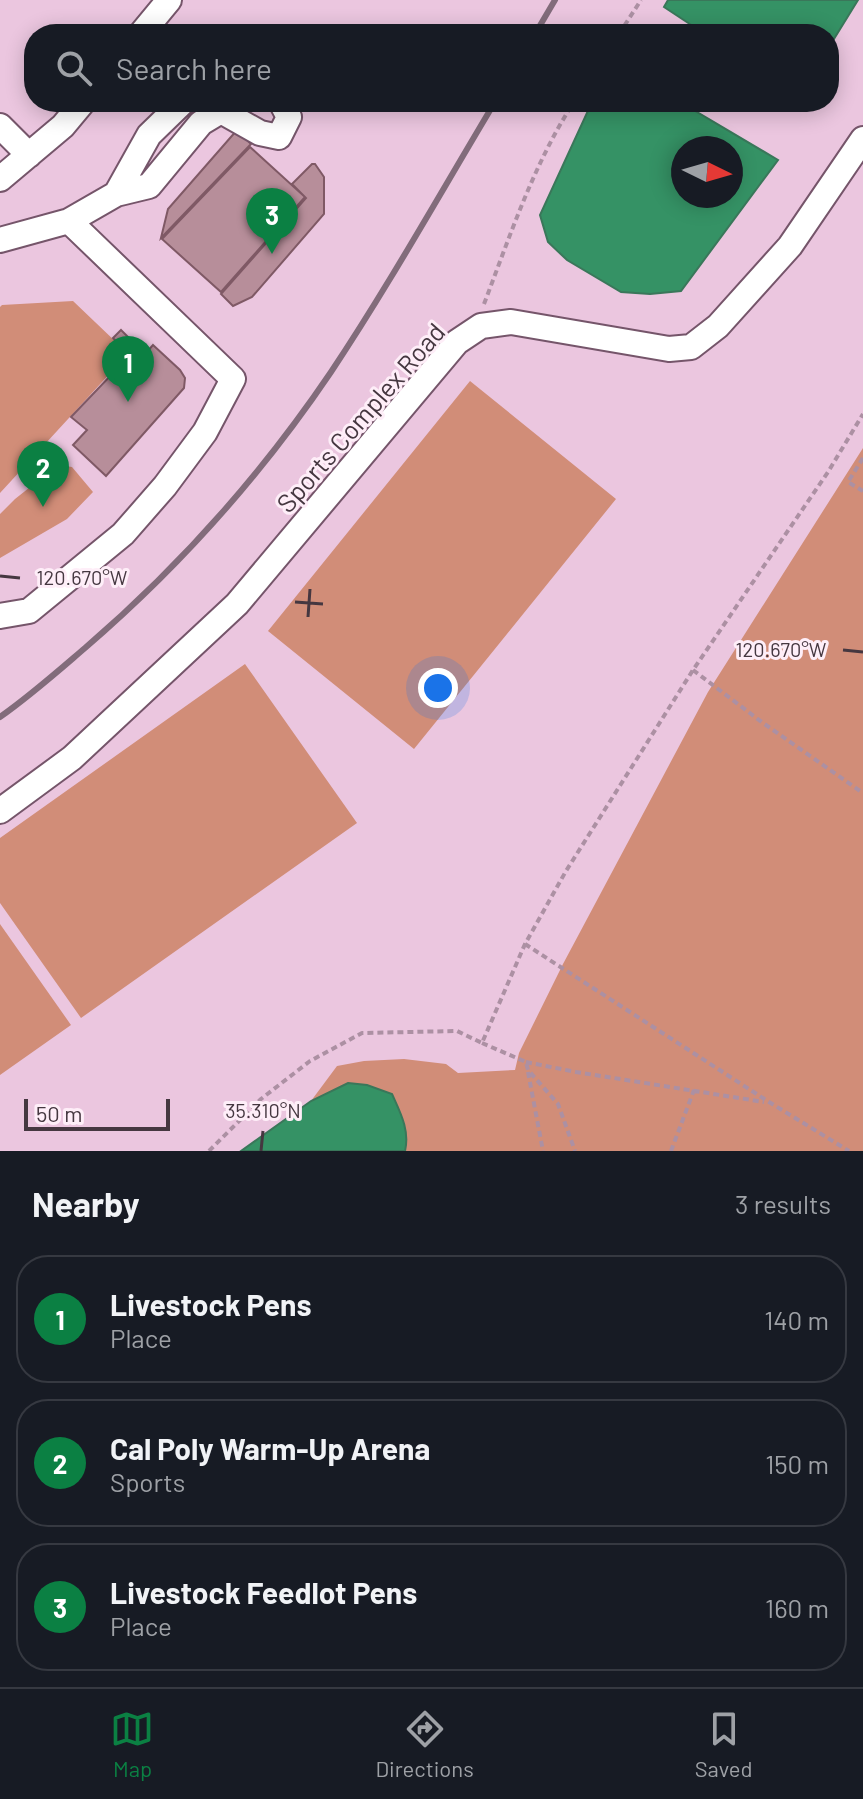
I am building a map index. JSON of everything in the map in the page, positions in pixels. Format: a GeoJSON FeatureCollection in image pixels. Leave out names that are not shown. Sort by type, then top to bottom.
{"type":"FeatureCollection","features":[{"type":"Feature","properties":{"kind":"street"},"geometry":{"type":"LineString","coordinates":[[149,24],[169,0]]}},
{"type":"Feature","properties":{"kind":"street"},"geometry":{"type":"LineString","coordinates":[[0,179],[63,126],[75,112]]}},
{"type":"Feature","properties":{"kind":"street"},"geometry":{"type":"LineString","coordinates":[[116,194],[149,135],[173,112]]}},
{"type":"Feature","properties":{"kind":"street"},"geometry":{"type":"LineString","coordinates":[[0,240],[69,221],[116,194],[149,186],[201,123],[219,112]]}},
{"type":"Feature","properties":{"kind":"street"},"geometry":{"type":"LineString","coordinates":[[223,112],[260,133],[279,137],[289,117],[286,112]]}},
{"type":"Feature","properties":{"kind":"street"},"geometry":{"type":"LineString","coordinates":[[0,126],[29,155]]}},
{"type":"Feature","properties":{"kind":"street","name":"Sports Complex Road"},"geometry":{"type":"LineString","coordinates":[[0,811],[72,758],[237,604],[457,342],[481,326],[511,322],[669,349],[691,347],[718,326],[790,246],[863,139]]}},
{"type":"Feature","properties":{"kind":"street"},"geometry":{"type":"LineString","coordinates":[[0,616],[29,611],[123,534],[165,486],[205,432],[233,379],[69,221]]}},
{"type":"Feature","properties":{"kind":"path"},"geometry":{"type":"LineString","coordinates":[[625,24],[641,0]]}},
{"type":"Feature","properties":{"kind":"path"},"geometry":{"type":"LineString","coordinates":[[481,326],[479,317],[513,227],[555,131],[567,112]]}},
{"type":"Feature","properties":{"kind":"path"},"geometry":{"type":"LineString","coordinates":[[482,1043],[525,944],[566,871],[693,670],[828,472],[863,414]]}},
{"type":"Feature","properties":{"kind":"path"},"geometry":{"type":"LineString","coordinates":[[863,458],[848,482],[863,491]]}},
{"type":"Feature","properties":{"kind":"path"},"geometry":{"type":"LineString","coordinates":[[693,670],[863,793]]}},
{"type":"Feature","properties":{"kind":"path"},"geometry":{"type":"LineString","coordinates":[[525,944],[849,1151]]}},
{"type":"Feature","properties":{"kind":"path"},"geometry":{"type":"LineString","coordinates":[[209,1151],[273,1089],[310,1061],[362,1033],[457,1031],[526,1062],[769,1102]]}},
{"type":"Feature","properties":{"kind":"path"},"geometry":{"type":"LineString","coordinates":[[526,1062],[543,1151]]}},
{"type":"Feature","properties":{"kind":"path"},"geometry":{"type":"LineString","coordinates":[[528,1070],[558,1104],[575,1151]]}},
{"type":"Feature","properties":{"kind":"path"},"geometry":{"type":"LineString","coordinates":[[671,1151],[694,1090]]}},
{"type":"Feature","properties":{"kind":"shaded area"},"geometry":{"type":"Polygon","coordinates":[[[668,0],[858,0],[839,31],[839,24],[690,24],[664,7],[668,0]]]}},
{"type":"Feature","properties":{"kind":"shaded area"},"geometry":{"type":"Polygon","coordinates":[[[587,112],[697,112],[737,136],[671,136],[671,208],[742,208],[681,291],[650,294],[621,292],[567,260],[548,242],[540,215],[587,112]]]}},
{"type":"Feature","properties":{"kind":"shaded area"},"geometry":{"type":"Polygon","coordinates":[[[743,139],[778,160],[743,207],[743,139]]]}},
{"type":"Feature","properties":{"kind":"shaded area"},"geometry":{"type":"Polygon","coordinates":[[[73,301],[117,343],[114,369],[0,493],[0,307],[73,301]]]}},
{"type":"Feature","properties":{"kind":"shaded area"},"geometry":{"type":"Polygon","coordinates":[[[470,381],[616,499],[414,749],[268,631],[470,381]]]}},
{"type":"Feature","properties":{"kind":"shaded area"},"geometry":{"type":"Polygon","coordinates":[[[863,448],[863,1151],[405,1151],[407,1141],[348,1083],[311,1101],[337,1066],[364,1061],[404,1059],[446,1064],[458,1073],[515,1070],[519,1053],[563,964],[708,692],[863,448]]]}},
{"type":"Feature","properties":{"kind":"shaded area"},"geometry":{"type":"Polygon","coordinates":[[[58,465],[72,467],[93,492],[67,519],[0,558],[0,514],[58,465]]]}},
{"type":"Feature","properties":{"kind":"shaded area"},"geometry":{"type":"Polygon","coordinates":[[[245,664],[357,823],[81,1018],[0,903],[0,838],[245,664]]]}},
{"type":"Feature","properties":{"kind":"shaded area"},"geometry":{"type":"Polygon","coordinates":[[[0,924],[71,1025],[0,1075],[0,924]]]}},
{"type":"Feature","properties":{"kind":"shaded area"},"geometry":{"type":"Polygon","coordinates":[[[348,1083],[367,1085],[392,1094],[405,1128],[405,1151],[241,1151],[311,1101],[348,1083]]]}},
{"type":"Feature","properties":{"kind":"building"},"geometry":{"type":"Polygon","coordinates":[[[237,130],[251,144],[161,238],[168,209],[237,130]]]}},
{"type":"Feature","properties":{"kind":"building"},"geometry":{"type":"Polygon","coordinates":[[[250,147],[305,197],[221,292],[162,239],[250,147]]]}},
{"type":"Feature","properties":{"kind":"building"},"geometry":{"type":"Polygon","coordinates":[[[312,164],[324,177],[324,214],[252,297],[233,306],[221,294],[306,198],[292,184],[312,164]]]}},
{"type":"Feature","properties":{"kind":"building"},"geometry":{"type":"Polygon","coordinates":[[[121,330],[134,343],[125,351],[113,338],[121,330]]]}},
{"type":"Feature","properties":{"kind":"building"},"geometry":{"type":"Polygon","coordinates":[[[153,345],[180,370],[185,378],[184,388],[106,476],[73,445],[87,430],[71,417],[114,372],[131,370],[153,345]]]}},
{"type":"Feature","properties":{"kind":"railway"},"geometry":{"type":"LineString","coordinates":[[541,24],[555,0]]}},
{"type":"Feature","properties":{"kind":"railway"},"geometry":{"type":"LineString","coordinates":[[0,717],[64,666],[153,585],[217,518],[277,447],[352,339],[489,112]]}},
{"type":"Feature","properties":{"kind":"place","name":"Livestock Feedlot Pens"},"geometry":{"type":"Point","coordinates":[272,254]}},
{"type":"Feature","properties":{"kind":"place","name":"Livestock Pens"},"geometry":{"type":"Point","coordinates":[128,402]}},
{"type":"Feature","properties":{"kind":"place","name":"Cal Poly Warm-Up Arena"},"geometry":{"type":"Point","coordinates":[43,507]}}]}
